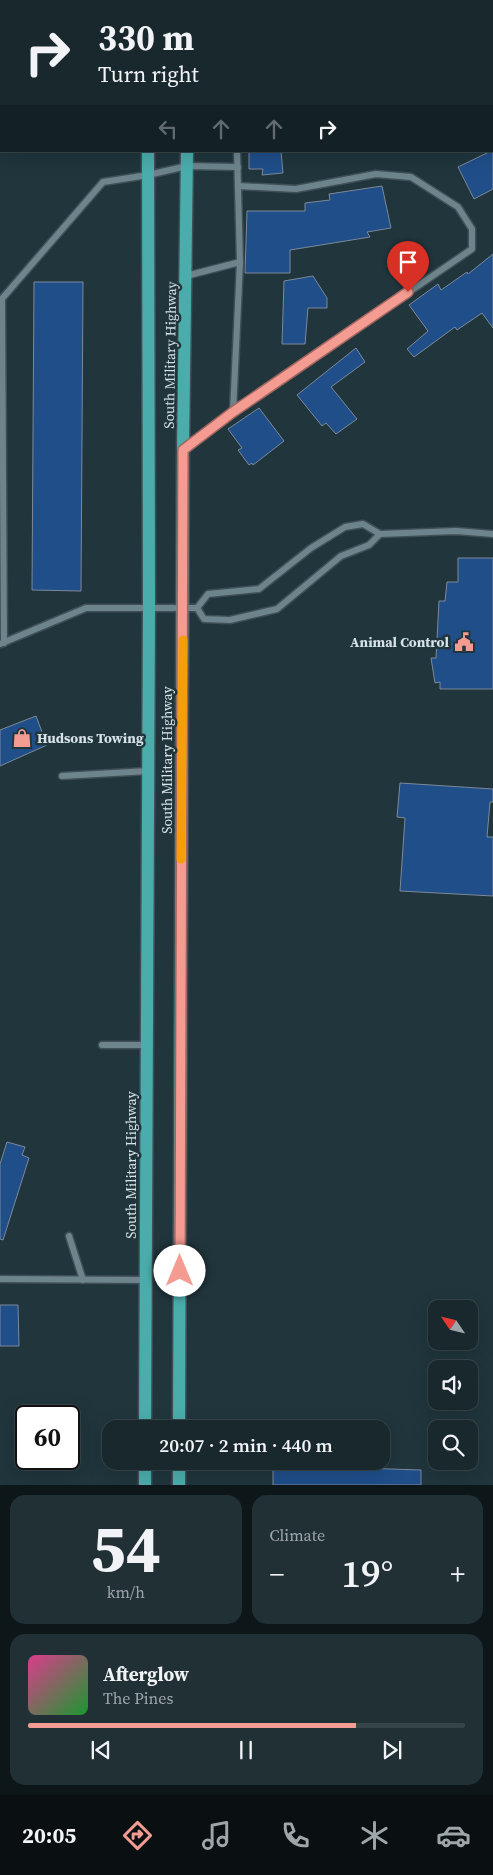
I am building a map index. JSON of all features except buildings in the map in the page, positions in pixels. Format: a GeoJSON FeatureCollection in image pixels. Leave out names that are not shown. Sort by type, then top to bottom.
{"type":"FeatureCollection","features":[{"type":"Feature","properties":{"kind":"main road","name":"South Military Highway"},"geometry":{"type":"LineString","coordinates":[[145,1420],[149,607],[148,152]]}},
{"type":"Feature","properties":{"kind":"main road","name":"South Military Highway"},"geometry":{"type":"LineString","coordinates":[[179,1420],[183,450],[188,152]]}},
{"type":"Feature","properties":{"kind":"main road"},"geometry":{"type":"LineString","coordinates":[[145,1470],[145,1485]]}},
{"type":"Feature","properties":{"kind":"main road"},"geometry":{"type":"LineString","coordinates":[[179,1470],[179,1485]]}},
{"type":"Feature","properties":{"kind":"lane"},"geometry":{"type":"LineString","coordinates":[[233,412],[240,262],[237,152]]}},
{"type":"Feature","properties":{"kind":"lane"},"geometry":{"type":"LineString","coordinates":[[197,608],[86,608],[2,644],[1,300],[102,182],[148,176],[187,166],[238,167]]}},
{"type":"Feature","properties":{"kind":"lane"},"geometry":{"type":"LineString","coordinates":[[183,450],[233,412],[472,249],[472,229],[458,207],[411,177],[376,174],[296,189],[239,186]]}},
{"type":"Feature","properties":{"kind":"lane"},"geometry":{"type":"LineString","coordinates":[[186,276],[240,262]]}},
{"type":"Feature","properties":{"kind":"lane"},"geometry":{"type":"LineString","coordinates":[[197,608],[208,594],[258,588],[311,548],[345,527],[364,524],[380,534],[456,531],[493,534]]}},
{"type":"Feature","properties":{"kind":"lane"},"geometry":{"type":"LineString","coordinates":[[197,608],[204,619],[230,620],[277,609],[340,556],[369,545],[380,534]]}},
{"type":"Feature","properties":{"kind":"lane"},"geometry":{"type":"LineString","coordinates":[[62,776],[148,771]]}},
{"type":"Feature","properties":{"kind":"lane"},"geometry":{"type":"LineString","coordinates":[[102,1045],[147,1046]]}},
{"type":"Feature","properties":{"kind":"lane"},"geometry":{"type":"LineString","coordinates":[[69,1236],[83,1280]]}},
{"type":"Feature","properties":{"kind":"lane"},"geometry":{"type":"LineString","coordinates":[[0,1279],[146,1280]]}},
{"type":"Feature","properties":{"kind":"slow traffic"},"geometry":{"type":"LineString","coordinates":[[181,859],[183,640]]}},
{"type":"Feature","properties":{"kind":"place","name":"Animal Control"},"geometry":{"type":"Point","coordinates":[464,642]}},
{"type":"Feature","properties":{"kind":"place","name":"Hudsons Towing"},"geometry":{"type":"Point","coordinates":[22,738]}},
{"type":"Feature","properties":{"kind":"route"},"geometry":{"type":"LineString","coordinates":[[180,1271],[183,450],[233,412],[408,292]]}}]}
